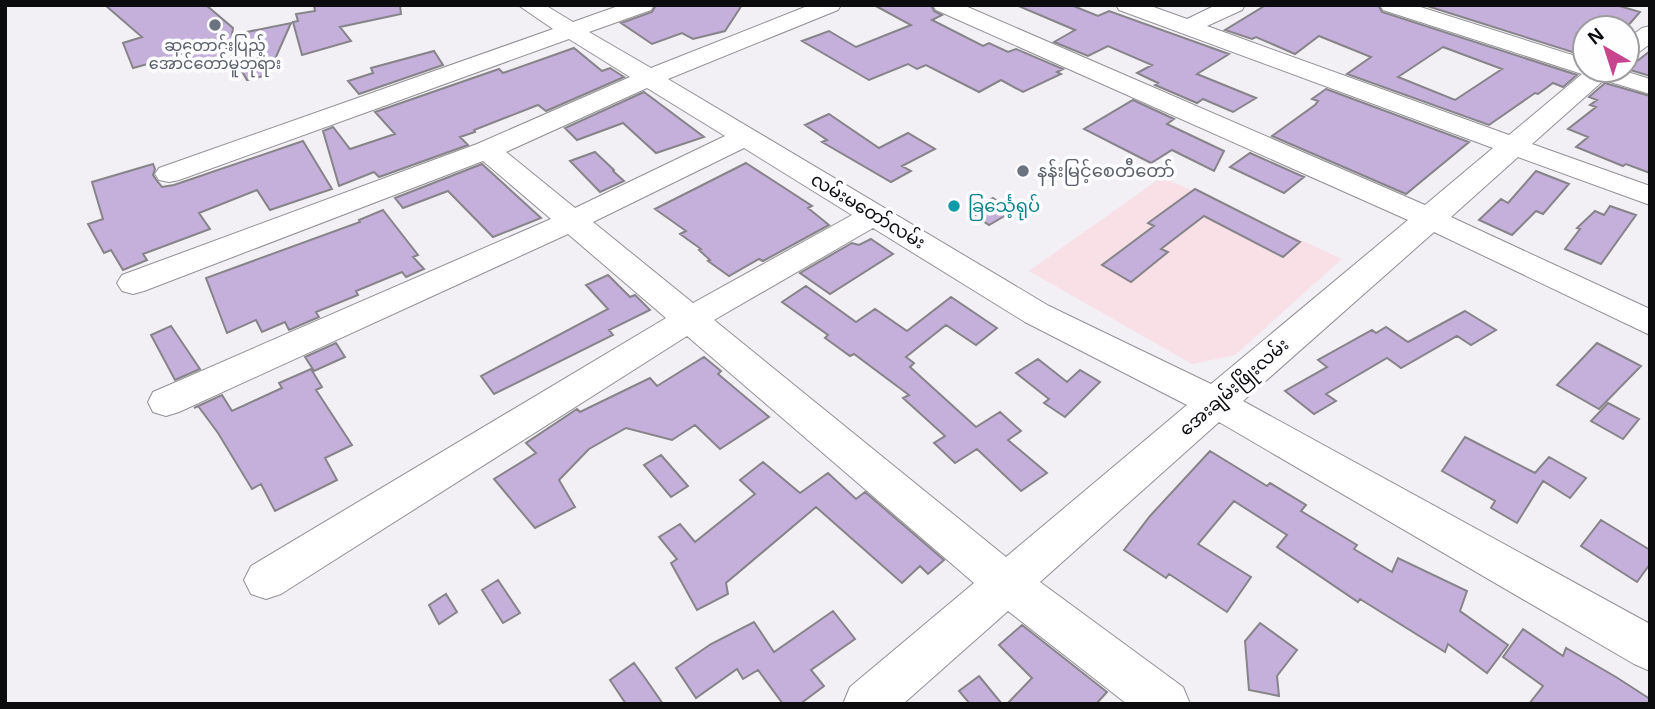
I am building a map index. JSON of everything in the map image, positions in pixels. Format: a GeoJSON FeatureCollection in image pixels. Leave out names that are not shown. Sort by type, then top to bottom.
{"type":"FeatureCollection","features":[{"type":"Feature","properties":{"kind":"street","name":"လမ်းမတော်လမ်း"},"geometry":{"type":"LineString","coordinates":[[529,5],[1037,314],[1216,403],[1650,649]]}},
{"type":"Feature","properties":{"kind":"street"},"geometry":{"type":"LineString","coordinates":[[169,174],[643,5]]}},
{"type":"Feature","properties":{"kind":"street"},"geometry":{"type":"LineString","coordinates":[[134,284],[487,150],[648,78],[830,5]]}},
{"type":"Feature","properties":{"kind":"street"},"geometry":{"type":"LineString","coordinates":[[944,5],[1429,218],[1650,323]]}},
{"type":"Feature","properties":{"kind":"street"},"geometry":{"type":"LineString","coordinates":[[1127,5],[1650,196]]}},
{"type":"Feature","properties":{"kind":"street"},"geometry":{"type":"LineString","coordinates":[[1188,27],[1234,5]]}},
{"type":"Feature","properties":{"kind":"street"},"geometry":{"type":"LineString","coordinates":[[1391,5],[1571,57]]}},
{"type":"Feature","properties":{"kind":"street","name":"အေးချမ်းဖြိုးလမ်း"},"geometry":{"type":"LineString","coordinates":[[867,704],[1582,84]]}},
{"type":"Feature","properties":{"kind":"street"},"geometry":{"type":"LineString","coordinates":[[166,402],[572,221],[745,137]]}},
{"type":"Feature","properties":{"kind":"street"},"geometry":{"type":"LineString","coordinates":[[487,150],[1006,583],[1166,704]]}},
{"type":"Feature","properties":{"kind":"street"},"geometry":{"type":"LineString","coordinates":[[266,580],[690,319],[874,215]]}},
{"type":"Feature","properties":{"kind":"shaded area"},"geometry":{"type":"Polygon","coordinates":[[[1162,177],[1342,259],[1235,355],[1192,364],[1029,271],[1162,177]]]}},
{"type":"Feature","properties":{"kind":"building"},"geometry":{"type":"Polygon","coordinates":[[[105,5],[206,5],[233,28],[232,35],[291,23],[268,75],[247,80],[228,47],[225,60],[185,69],[160,70],[166,59],[133,68],[123,43],[142,37],[105,5]]]}},
{"type":"Feature","properties":{"kind":"building"},"geometry":{"type":"Polygon","coordinates":[[[314,5],[400,5],[401,14],[340,27],[351,41],[302,55],[293,22],[298,21],[296,14],[315,11],[314,5]]]}},
{"type":"Feature","properties":{"kind":"building"},"geometry":{"type":"Polygon","coordinates":[[[656,5],[742,5],[725,31],[693,39],[682,33],[652,44],[621,23],[652,12],[656,5]]]}},
{"type":"Feature","properties":{"kind":"building"},"geometry":{"type":"Polygon","coordinates":[[[874,5],[931,5],[934,11],[942,15],[932,20],[983,46],[989,43],[1008,52],[1016,49],[1063,69],[1057,72],[1061,74],[1023,92],[1001,80],[979,92],[926,65],[917,69],[908,64],[869,80],[802,41],[829,31],[856,47],[911,25],[874,5]]]}},
{"type":"Feature","properties":{"kind":"building"},"geometry":{"type":"Polygon","coordinates":[[[1016,5],[1071,5],[1098,16],[1109,11],[1229,54],[1197,74],[1256,98],[1233,112],[1203,99],[1197,103],[1155,85],[1158,83],[1137,73],[1152,65],[1108,46],[1088,56],[1054,42],[1075,30],[1016,5]]]}},
{"type":"Feature","properties":{"kind":"building"},"geometry":{"type":"Polygon","coordinates":[[[1266,5],[1378,5],[1382,12],[1571,73],[1571,80],[1563,87],[1553,83],[1489,125],[1347,74],[1371,57],[1319,36],[1295,54],[1256,37],[1252,39],[1225,30],[1266,5]],[[1443,47],[1398,77],[1455,100],[1502,69],[1443,47]]]}},
{"type":"Feature","properties":{"kind":"building"},"geometry":{"type":"Polygon","coordinates":[[[1424,5],[1616,5],[1640,12],[1571,14],[1571,52],[1424,5]]]}},
{"type":"Feature","properties":{"kind":"building"},"geometry":{"type":"Polygon","coordinates":[[[574,48],[602,71],[610,68],[624,77],[546,111],[538,105],[474,130],[475,132],[460,137],[468,145],[379,177],[374,172],[339,186],[323,131],[333,127],[350,149],[395,134],[375,112],[499,69],[503,73],[574,48]]]}},
{"type":"Feature","properties":{"kind":"building"},"geometry":{"type":"Polygon","coordinates":[[[434,51],[443,65],[359,94],[348,81],[373,73],[371,68],[434,51]]]}},
{"type":"Feature","properties":{"kind":"building"},"geometry":{"type":"Polygon","coordinates":[[[1650,51],[1650,76],[1641,73],[1641,58],[1650,51]]]}},
{"type":"Feature","properties":{"kind":"building"},"geometry":{"type":"Polygon","coordinates":[[[1604,84],[1650,96],[1650,173],[1626,164],[1623,166],[1576,147],[1588,137],[1568,129],[1596,107],[1590,105],[1597,100],[1589,97],[1604,84]]]}},
{"type":"Feature","properties":{"kind":"building"},"geometry":{"type":"Polygon","coordinates":[[[1326,89],[1469,142],[1406,194],[1272,136],[1315,105],[1318,101],[1312,99],[1326,89]]]}},
{"type":"Feature","properties":{"kind":"building"},"geometry":{"type":"Polygon","coordinates":[[[644,92],[704,137],[656,153],[623,123],[577,140],[565,128],[644,92]]]}},
{"type":"Feature","properties":{"kind":"building"},"geometry":{"type":"Polygon","coordinates":[[[1133,100],[1174,119],[1167,124],[1224,151],[1214,171],[1172,150],[1151,163],[1084,129],[1133,100]]]}},
{"type":"Feature","properties":{"kind":"building"},"geometry":{"type":"Polygon","coordinates":[[[829,114],[879,148],[908,133],[935,149],[902,166],[911,171],[891,182],[822,142],[827,140],[805,125],[829,114]]]}},
{"type":"Feature","properties":{"kind":"building"},"geometry":{"type":"Polygon","coordinates":[[[303,141],[332,189],[270,210],[257,190],[199,213],[210,229],[143,254],[147,260],[123,270],[111,250],[104,253],[88,224],[103,219],[92,182],[153,164],[153,175],[162,187],[174,185],[303,141]]]}},
{"type":"Feature","properties":{"kind":"building"},"geometry":{"type":"Polygon","coordinates":[[[595,152],[624,181],[600,192],[570,161],[595,152]]]}},
{"type":"Feature","properties":{"kind":"building"},"geometry":{"type":"Polygon","coordinates":[[[1250,153],[1304,177],[1284,193],[1230,167],[1250,153]]]}},
{"type":"Feature","properties":{"kind":"building"},"geometry":{"type":"Polygon","coordinates":[[[746,163],[812,206],[808,208],[829,225],[729,276],[708,261],[710,260],[699,250],[701,249],[680,234],[686,231],[655,209],[746,163]]]}},
{"type":"Feature","properties":{"kind":"building"},"geometry":{"type":"Polygon","coordinates":[[[482,164],[541,218],[493,237],[448,191],[403,208],[395,198],[482,164]]]}},
{"type":"Feature","properties":{"kind":"building"},"geometry":{"type":"Polygon","coordinates":[[[1536,171],[1569,184],[1543,214],[1536,211],[1512,235],[1479,220],[1501,199],[1508,203],[1536,171]]]}},
{"type":"Feature","properties":{"kind":"building"},"geometry":{"type":"Polygon","coordinates":[[[1195,189],[1300,242],[1283,257],[1204,216],[1161,249],[1168,252],[1131,282],[1102,265],[1154,226],[1148,223],[1195,189]]]}},
{"type":"Feature","properties":{"kind":"building"},"geometry":{"type":"Polygon","coordinates":[[[993,198],[1013,211],[989,225],[968,211],[993,198]]]}},
{"type":"Feature","properties":{"kind":"building"},"geometry":{"type":"Polygon","coordinates":[[[1610,206],[1636,215],[1601,264],[1565,249],[1580,229],[1577,228],[1595,211],[1604,215],[1610,206]]]}},
{"type":"Feature","properties":{"kind":"building"},"geometry":{"type":"Polygon","coordinates":[[[383,210],[418,255],[413,257],[424,269],[406,277],[402,272],[356,291],[358,295],[316,312],[319,317],[289,330],[285,322],[262,332],[256,320],[227,333],[206,278],[360,222],[359,220],[383,210]]]}},
{"type":"Feature","properties":{"kind":"building"},"geometry":{"type":"Polygon","coordinates":[[[871,239],[893,254],[830,294],[800,273],[852,243],[859,245],[871,239]]]}},
{"type":"Feature","properties":{"kind":"building"},"geometry":{"type":"Polygon","coordinates":[[[608,275],[630,297],[635,295],[650,310],[609,330],[613,335],[494,394],[481,376],[608,309],[586,285],[608,275]]]}},
{"type":"Feature","properties":{"kind":"building"},"geometry":{"type":"Polygon","coordinates":[[[806,286],[856,322],[875,309],[907,331],[951,297],[997,328],[976,345],[946,325],[906,357],[914,363],[910,367],[976,427],[1000,412],[1021,431],[1008,440],[1047,473],[1021,491],[977,449],[955,463],[934,443],[945,436],[903,398],[909,395],[854,354],[850,356],[825,338],[828,335],[782,302],[806,286]]]}},
{"type":"Feature","properties":{"kind":"building"},"geometry":{"type":"Polygon","coordinates":[[[1465,311],[1496,330],[1471,345],[1457,336],[1401,368],[1387,358],[1326,394],[1336,401],[1314,414],[1285,391],[1327,367],[1318,360],[1372,330],[1376,333],[1386,327],[1408,342],[1465,311]]]}},
{"type":"Feature","properties":{"kind":"building"},"geometry":{"type":"Polygon","coordinates":[[[171,326],[200,369],[175,380],[151,335],[171,326]]]}},
{"type":"Feature","properties":{"kind":"building"},"geometry":{"type":"Polygon","coordinates":[[[336,343],[345,357],[314,371],[305,357],[336,343]]]}},
{"type":"Feature","properties":{"kind":"building"},"geometry":{"type":"Polygon","coordinates":[[[1597,343],[1641,366],[1599,409],[1557,385],[1597,343]]]}},
{"type":"Feature","properties":{"kind":"building"},"geometry":{"type":"Polygon","coordinates":[[[704,357],[721,371],[718,374],[769,417],[720,449],[695,425],[672,440],[626,428],[589,449],[559,480],[575,507],[535,528],[494,479],[536,453],[526,443],[577,409],[580,412],[650,378],[657,386],[704,357]]]}},
{"type":"Feature","properties":{"kind":"building"},"geometry":{"type":"Polygon","coordinates":[[[1038,359],[1067,382],[1080,370],[1100,382],[1065,417],[1044,403],[1049,399],[1016,373],[1038,359]]]}},
{"type":"Feature","properties":{"kind":"building"},"geometry":{"type":"Polygon","coordinates":[[[311,369],[322,387],[316,390],[352,445],[325,458],[337,480],[275,511],[261,484],[252,489],[198,406],[222,395],[232,411],[282,388],[279,383],[311,369]]]}},
{"type":"Feature","properties":{"kind":"building"},"geometry":{"type":"Polygon","coordinates":[[[1608,403],[1639,419],[1623,439],[1591,421],[1608,403]]]}},
{"type":"Feature","properties":{"kind":"building"},"geometry":{"type":"Polygon","coordinates":[[[1465,437],[1535,473],[1549,457],[1586,478],[1570,498],[1543,481],[1517,523],[1491,508],[1495,501],[1442,471],[1465,437]]]}},
{"type":"Feature","properties":{"kind":"building"},"geometry":{"type":"Polygon","coordinates":[[[1210,451],[1267,486],[1270,483],[1306,505],[1301,511],[1357,545],[1354,549],[1392,572],[1398,558],[1467,591],[1460,611],[1508,645],[1487,673],[1448,644],[1445,652],[1360,599],[1358,602],[1277,547],[1287,535],[1234,501],[1198,544],[1251,577],[1227,612],[1169,574],[1166,578],[1124,550],[1150,516],[1210,451]]]}},
{"type":"Feature","properties":{"kind":"building"},"geometry":{"type":"Polygon","coordinates":[[[661,455],[688,486],[671,497],[644,465],[661,455]]]}},
{"type":"Feature","properties":{"kind":"building"},"geometry":{"type":"Polygon","coordinates":[[[763,462],[800,493],[828,473],[856,499],[865,492],[944,560],[928,574],[920,566],[902,583],[816,507],[726,583],[728,594],[697,610],[671,563],[677,559],[659,537],[680,524],[695,542],[755,494],[740,480],[763,462]]]}},
{"type":"Feature","properties":{"kind":"building"},"geometry":{"type":"Polygon","coordinates":[[[1601,520],[1650,550],[1650,564],[1637,582],[1581,546],[1601,520]]]}},
{"type":"Feature","properties":{"kind":"building"},"geometry":{"type":"Polygon","coordinates":[[[498,580],[520,613],[503,623],[482,590],[498,580]]]}},
{"type":"Feature","properties":{"kind":"building"},"geometry":{"type":"Polygon","coordinates":[[[446,594],[457,612],[439,624],[429,605],[446,594]]]}},
{"type":"Feature","properties":{"kind":"building"},"geometry":{"type":"Polygon","coordinates":[[[833,611],[855,639],[811,670],[824,686],[800,704],[783,704],[758,670],[743,679],[737,669],[696,698],[676,668],[711,644],[754,622],[774,652],[833,611]]]}},
{"type":"Feature","properties":{"kind":"building"},"geometry":{"type":"Polygon","coordinates":[[[1260,623],[1297,650],[1277,676],[1279,696],[1249,690],[1245,641],[1260,623]]]}},
{"type":"Feature","properties":{"kind":"building"},"geometry":{"type":"Polygon","coordinates":[[[1022,625],[1107,692],[1096,704],[1007,704],[1032,678],[999,645],[1022,625]]]}},
{"type":"Feature","properties":{"kind":"building"},"geometry":{"type":"Polygon","coordinates":[[[1523,629],[1563,656],[1566,648],[1616,677],[1650,699],[1650,704],[1529,704],[1543,686],[1503,657],[1523,629]]]}},
{"type":"Feature","properties":{"kind":"building"},"geometry":{"type":"Polygon","coordinates":[[[634,663],[663,704],[626,704],[610,680],[634,663]]]}},
{"type":"Feature","properties":{"kind":"building"},"geometry":{"type":"Polygon","coordinates":[[[979,676],[1002,704],[970,704],[959,691],[979,676]]]}},
{"type":"Feature","properties":{"kind":"place","name":"ဆုတောင်းပြည့် အောင်တော်မူဘုရား"},"geometry":{"type":"Point","coordinates":[215,25]}},
{"type":"Feature","properties":{"kind":"place","name":"နန်းမြင့်စေတီတော်"},"geometry":{"type":"Point","coordinates":[1023,171]}},
{"type":"Feature","properties":{"kind":"place","name":"ခြင်္သေ့ရုပ်"},"geometry":{"type":"Point","coordinates":[954,206]}}]}
